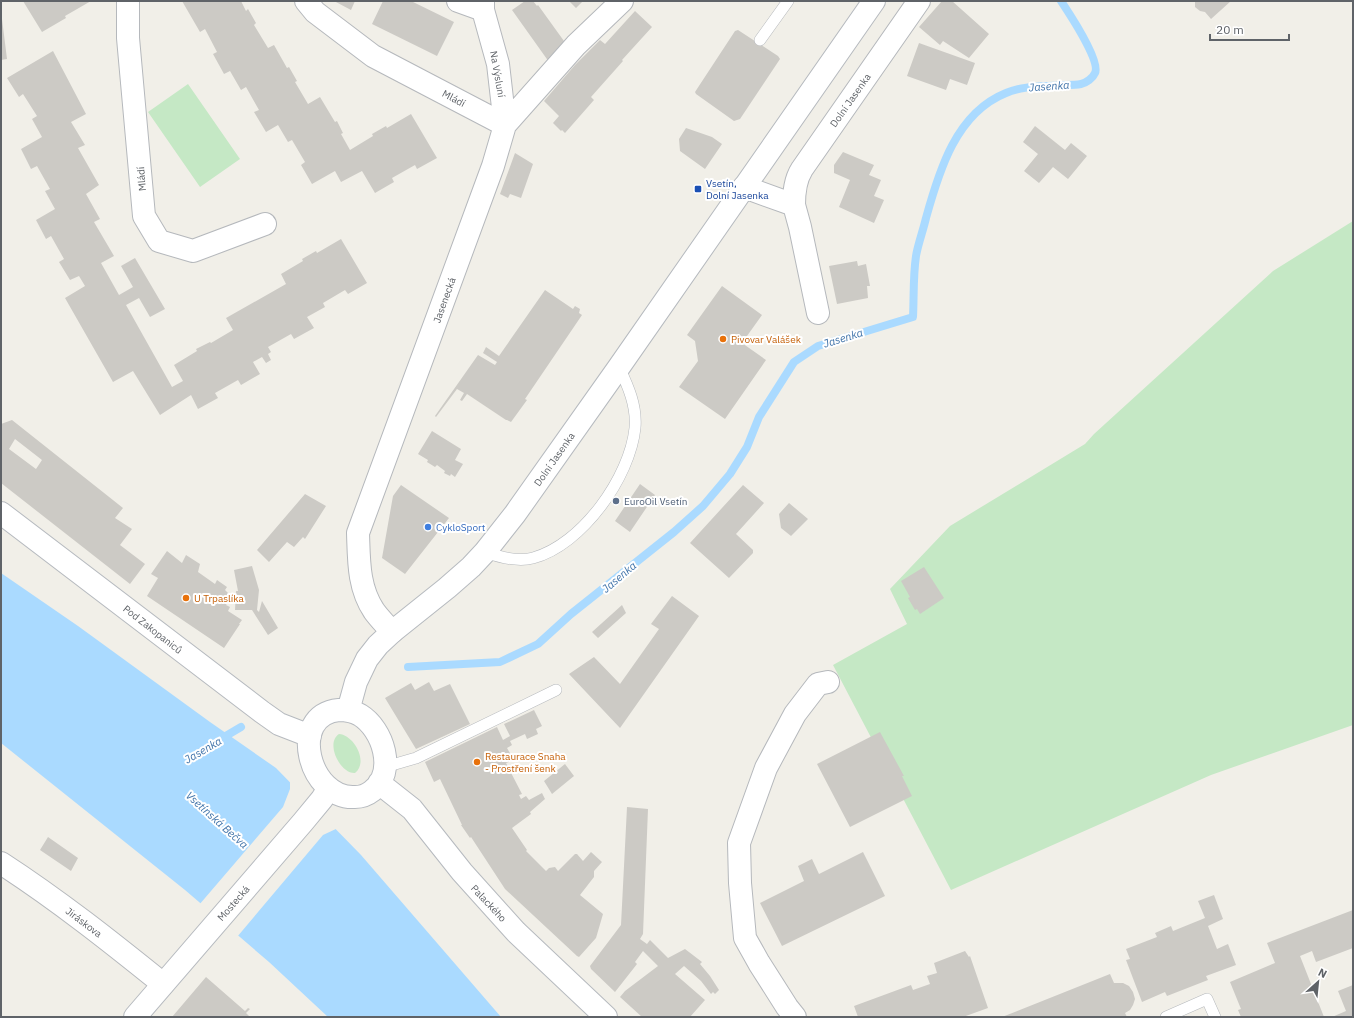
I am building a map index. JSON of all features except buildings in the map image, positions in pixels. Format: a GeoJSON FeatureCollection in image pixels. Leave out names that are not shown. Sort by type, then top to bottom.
{"type":"FeatureCollection","features":[{"type":"Feature","properties":{"kind":"street","name":"Mládí"},"geometry":{"type":"LineString","coordinates":[[128,1],[128,38],[144,216],[159,241],[193,251],[265,224]]}},
{"type":"Feature","properties":{"kind":"street","name":"Mládí"},"geometry":{"type":"LineString","coordinates":[[306,1],[315,12],[373,56],[505,125]]}},
{"type":"Feature","properties":{"kind":"street"},"geometry":{"type":"LineString","coordinates":[[458,1],[483,6]]}},
{"type":"Feature","properties":{"kind":"street","name":"Jasenecká"},"geometry":{"type":"LineString","coordinates":[[392,632],[374,612],[368,600],[359,572],[358,533],[493,166],[505,125],[576,45],[622,1]]}},
{"type":"Feature","properties":{"kind":"street","name":"Dolní Jasenka"},"geometry":{"type":"LineString","coordinates":[[348,711],[356,682],[362,669],[378,645],[459,578],[485,552],[515,514],[874,1]]}},
{"type":"Feature","properties":{"kind":"street","name":"Dolní Jasenka"},"geometry":{"type":"LineString","coordinates":[[818,313],[794,205],[795,185],[802,169],[919,1]]}},
{"type":"Feature","properties":{"kind":"street","name":"Na Výsluní"},"geometry":{"type":"LineString","coordinates":[[483,6],[498,64],[505,125]]}},
{"type":"Feature","properties":{"kind":"street"},"geometry":{"type":"LineString","coordinates":[[744,187],[794,205]]}},
{"type":"Feature","properties":{"kind":"street","name":"Pod Zakopaniců"},"geometry":{"type":"LineString","coordinates":[[1,513],[262,712],[279,724],[310,736]]}},
{"type":"Feature","properties":{"kind":"street"},"geometry":{"type":"LineString","coordinates":[[795,1017],[759,963],[745,938],[740,884],[739,842],[766,768],[795,714],[818,684],[828,682]]}},
{"type":"Feature","properties":{"kind":"street"},"geometry":{"type":"LineString","coordinates":[[334,710],[348,711],[354,712],[374,728],[383,746],[385,756],[382,775],[370,793],[357,797],[326,794],[311,761],[309,749],[310,736],[315,724],[324,715],[334,710]]}},
{"type":"Feature","properties":{"kind":"street","name":"Palackého"},"geometry":{"type":"LineString","coordinates":[[382,775],[422,820],[441,848],[487,901],[516,932],[606,1017]]}},
{"type":"Feature","properties":{"kind":"street","name":"Mostecká"},"geometry":{"type":"LineString","coordinates":[[135,1017],[326,794]]}},
{"type":"Feature","properties":{"kind":"street","name":"Jiráskova"},"geometry":{"type":"LineString","coordinates":[[1,863],[61,904],[163,984]]}},
{"type":"Feature","properties":{"kind":"lane"},"geometry":{"type":"LineString","coordinates":[[760,40],[788,1]]}},
{"type":"Feature","properties":{"kind":"lane"},"geometry":{"type":"LineString","coordinates":[[485,552],[500,557],[516,559],[532,558],[561,545],[577,534],[589,521],[619,476],[632,449],[635,426],[633,398],[620,366]]}},
{"type":"Feature","properties":{"kind":"lane"},"geometry":{"type":"LineString","coordinates":[[382,775],[556,690]]}},
{"type":"Feature","properties":{"kind":"lane"},"geometry":{"type":"LineString","coordinates":[[1166,1017],[1207,999],[1215,1017]]}},
{"type":"Feature","properties":{"kind":"green space"},"geometry":{"type":"Polygon","coordinates":[[[188,84],[240,159],[200,187],[148,112],[188,84]]]}},
{"type":"Feature","properties":{"kind":"green space"},"geometry":{"type":"Polygon","coordinates":[[[1353,221],[1353,725],[1211,775],[951,890],[833,665],[907,624],[890,589],[950,526],[1085,444],[1094,434],[1273,271],[1353,221]]]}},
{"type":"Feature","properties":{"kind":"green space"},"geometry":{"type":"Polygon","coordinates":[[[339,734],[350,739],[358,750],[361,762],[355,773],[344,769],[336,757],[333,744],[335,738],[339,734]]]}},
{"type":"Feature","properties":{"kind":"water","name":"Vsetínská Bečva"},"geometry":{"type":"Polygon","coordinates":[[[1,573],[78,626],[276,768],[361,855],[501,1017],[328,1017],[269,962],[185,890],[1,743],[1,573]]]}},
{"type":"Feature","properties":{"kind":"pier"},"geometry":{"type":"Polygon","coordinates":[[[290,779],[338,828],[323,835],[237,937],[199,905],[283,807],[290,789],[290,779]]]}},
{"type":"Feature","properties":{"kind":"waterway","name":"Jasenka"},"geometry":{"type":"LineString","coordinates":[[408,667],[500,662],[538,644],[571,614],[674,532],[703,506],[730,474],[747,447],[759,417],[794,362],[818,346],[913,317],[914,271],[918,247],[937,181],[952,145],[962,129],[974,114],[989,102],[1013,90],[1028,87],[1081,84],[1093,77],[1095,73],[1096,67],[1089,48],[1061,1]]}},
{"type":"Feature","properties":{"kind":"waterway","name":"Jasenka"},"geometry":{"type":"LineString","coordinates":[[219,740],[241,727]]}},
{"type":"Feature","properties":{"kind":"place","name":"Vsetín, Dolní Jasenka"},"geometry":{"type":"Point","coordinates":[698,189]}},
{"type":"Feature","properties":{"kind":"place","name":"Pivovar Valášek"},"geometry":{"type":"Point","coordinates":[723,339]}},
{"type":"Feature","properties":{"kind":"place","name":"EuroOil Vsetín"},"geometry":{"type":"Point","coordinates":[616,501]}},
{"type":"Feature","properties":{"kind":"place","name":"CykloSport"},"geometry":{"type":"Point","coordinates":[428,527]}},
{"type":"Feature","properties":{"kind":"place","name":"U Trpaslíka"},"geometry":{"type":"Point","coordinates":[186,598]}},
{"type":"Feature","properties":{"kind":"place","name":"Restaurace Snaha - Prostření šenk"},"geometry":{"type":"Point","coordinates":[477,762]}}]}
